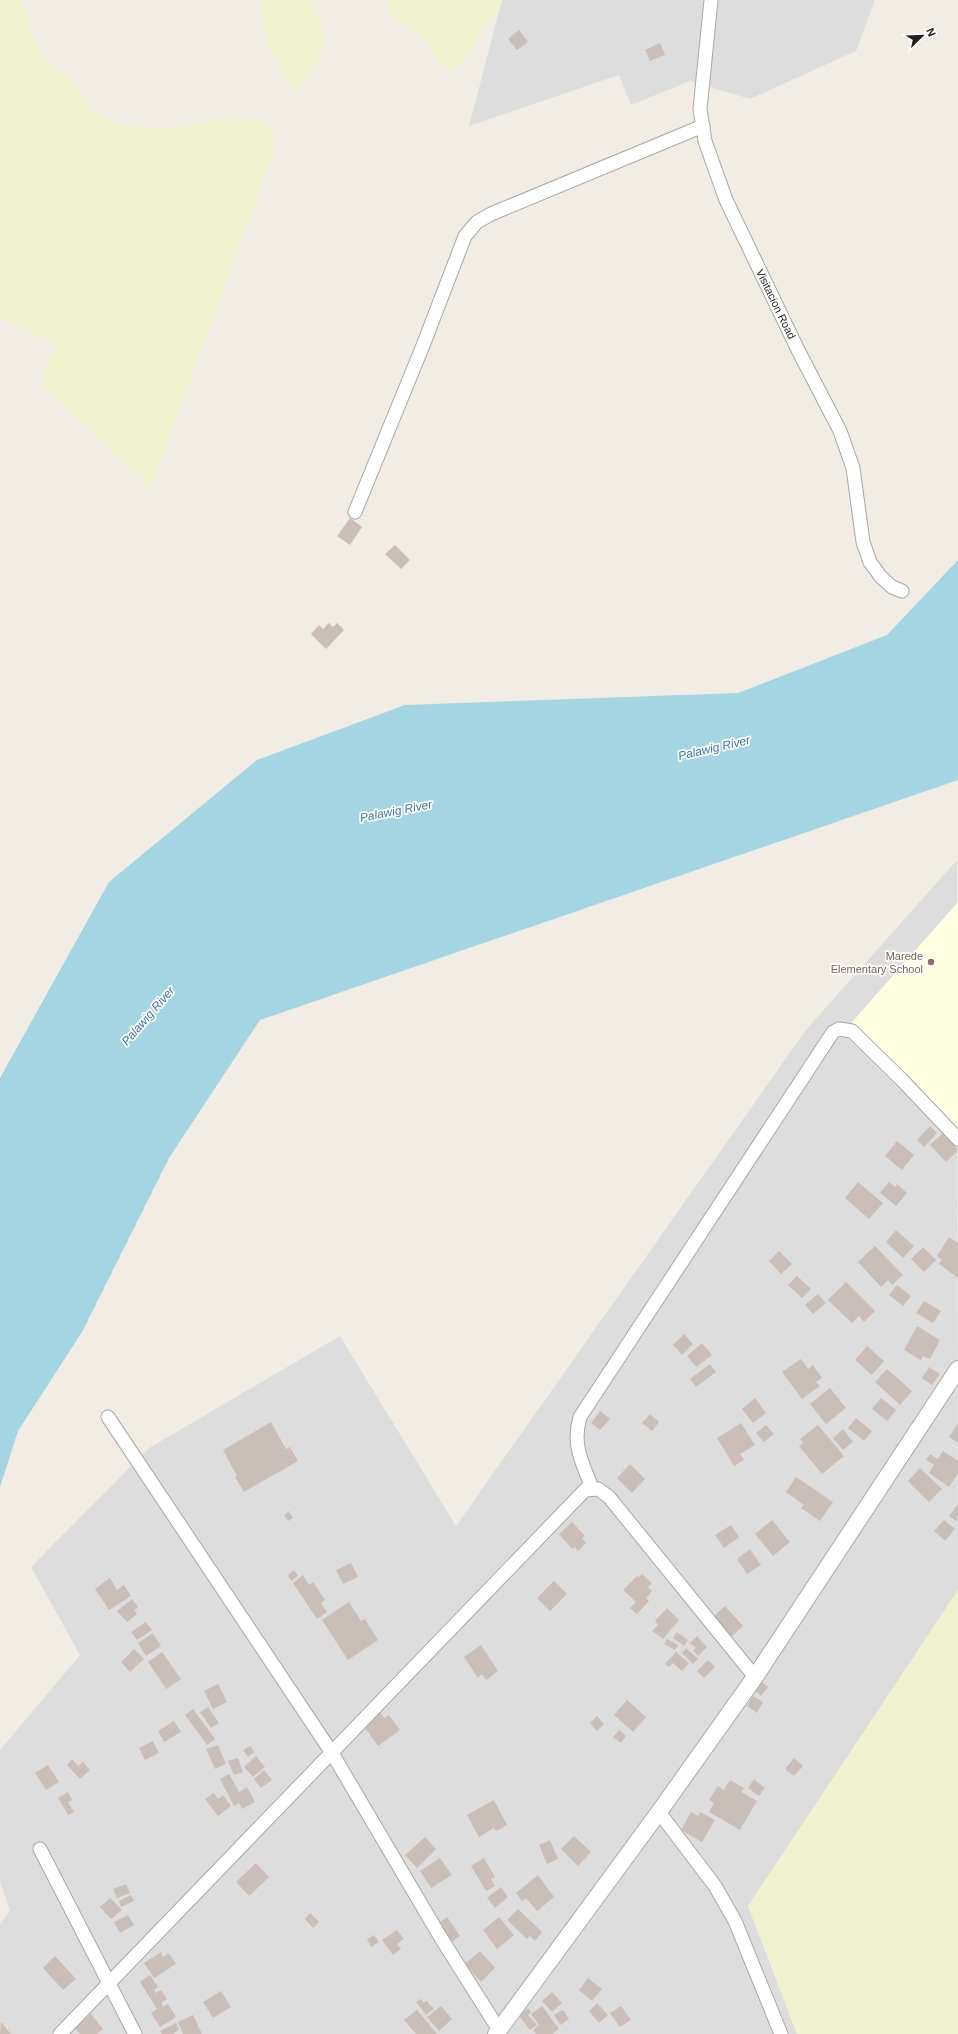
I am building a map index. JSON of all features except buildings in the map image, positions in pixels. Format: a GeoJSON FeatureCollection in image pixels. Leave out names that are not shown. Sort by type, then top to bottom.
{"type":"FeatureCollection","features":[{"type":"Feature","properties":{"kind":"street","name":"Visitacion Road"},"geometry":{"type":"LineString","coordinates":[[711,0],[700,102],[705,141],[726,200],[798,350],[840,431],[853,468],[863,542],[870,562],[881,577],[892,587],[902,591]]}},
{"type":"Feature","properties":{"kind":"street"},"geometry":{"type":"LineString","coordinates":[[354,512],[465,236],[470,228],[491,214],[523,199],[703,126]]}},
{"type":"Feature","properties":{"kind":"street"},"geometry":{"type":"LineString","coordinates":[[592,1488],[579,1455],[576,1442],[580,1417],[833,1032],[839,1029],[852,1031],[902,1080],[958,1139]]}},
{"type":"Feature","properties":{"kind":"street"},"geometry":{"type":"LineString","coordinates":[[108,1417],[332,1753],[498,2032],[659,1812],[754,1677],[958,1369]]}},
{"type":"Feature","properties":{"kind":"street"},"geometry":{"type":"LineString","coordinates":[[60,2034],[585,1490],[592,1488],[598,1489],[609,1497],[754,1677]]}},
{"type":"Feature","properties":{"kind":"street"},"geometry":{"type":"LineString","coordinates":[[659,1812],[715,1886],[735,1921],[781,2034]]}},
{"type":"Feature","properties":{"kind":"street"},"geometry":{"type":"LineString","coordinates":[[40,1849],[135,2034]]}},
{"type":"Feature","properties":{"kind":"shaded area"},"geometry":{"type":"Polygon","coordinates":[[[0,0],[22,0],[37,47],[51,65],[75,82],[91,109],[120,124],[157,128],[187,126],[201,121],[217,119],[263,121],[273,134],[275,149],[151,488],[42,385],[46,365],[56,344],[0,318],[0,0]]]}},
{"type":"Feature","properties":{"kind":"shaded area"},"geometry":{"type":"Polygon","coordinates":[[[259,0],[311,0],[322,27],[324,42],[321,56],[295,93],[272,55],[267,42],[259,0]]]}},
{"type":"Feature","properties":{"kind":"shaded area"},"geometry":{"type":"Polygon","coordinates":[[[388,0],[502,0],[497,17],[484,23],[472,52],[455,70],[441,66],[426,41],[394,19],[387,6],[388,0]]]}},
{"type":"Feature","properties":{"kind":"shaded area"},"geometry":{"type":"Polygon","coordinates":[[[502,0],[875,0],[856,51],[750,99],[690,81],[631,105],[619,75],[469,126],[502,0]]]}},
{"type":"Feature","properties":{"kind":"shaded area"},"geometry":{"type":"Polygon","coordinates":[[[957,860],[958,1590],[748,1906],[797,2034],[0,2034],[0,1925],[10,1910],[0,1882],[0,1750],[80,1655],[31,1567],[149,1448],[340,1336],[456,1526],[806,1030],[957,860]]]}},
{"type":"Feature","properties":{"kind":"shaded area","name":"Marede Elementary School"},"geometry":{"type":"Polygon","coordinates":[[[958,902],[958,1134],[852,1022],[958,902]]]}},
{"type":"Feature","properties":{"kind":"shaded area"},"geometry":{"type":"Polygon","coordinates":[[[958,1590],[958,2034],[797,2034],[748,1906],[958,1590]]]}},
{"type":"Feature","properties":{"kind":"water","name":"Palawig River"},"geometry":{"type":"Polygon","coordinates":[[[958,560],[958,780],[260,1020],[169,1158],[82,1332],[18,1431],[0,1487],[0,1078],[109,882],[257,760],[405,705],[738,693],[887,635],[958,560]]]}},
{"type":"Feature","properties":{"kind":"place","name":"Marede Elementary School"},"geometry":{"type":"Point","coordinates":[931,962]}}]}
